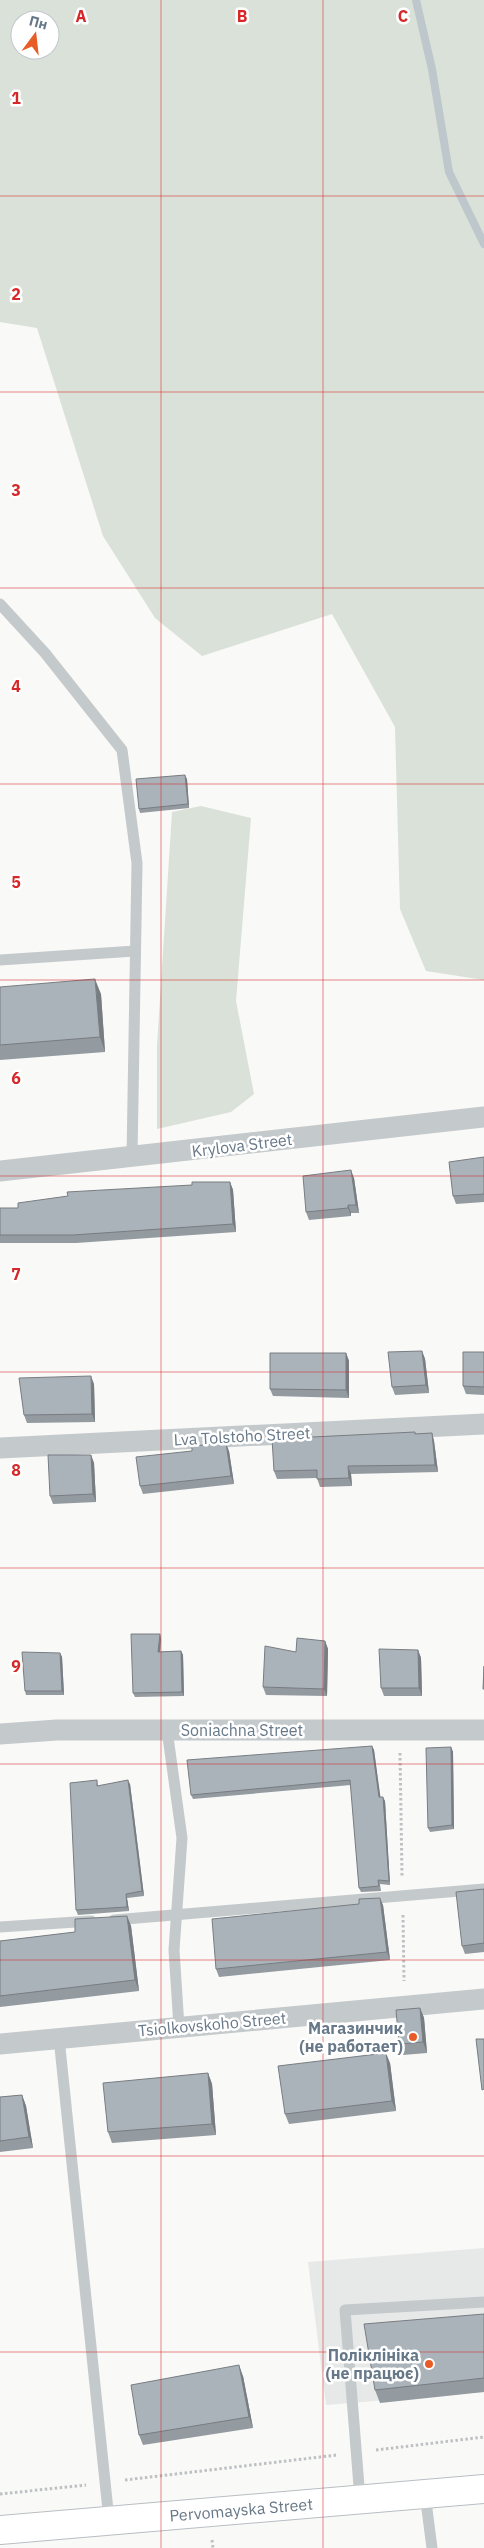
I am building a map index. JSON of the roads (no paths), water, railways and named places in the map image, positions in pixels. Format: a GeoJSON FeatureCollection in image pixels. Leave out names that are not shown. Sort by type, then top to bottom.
{"type":"FeatureCollection","features":[{"type":"Feature","properties":{"kind":"street","name":"Krylova Street"},"geometry":{"type":"LineString","coordinates":[[0,1172],[484,1117]]}},
{"type":"Feature","properties":{"kind":"street","name":"Lva Tolstoho Street"},"geometry":{"type":"LineString","coordinates":[[0,1448],[484,1424]]}},
{"type":"Feature","properties":{"kind":"street","name":"Soniachna Street"},"geometry":{"type":"LineString","coordinates":[[0,1734],[57,1730],[484,1730]]}},
{"type":"Feature","properties":{"kind":"street","name":"Tsiolkovskoho Street"},"geometry":{"type":"LineString","coordinates":[[0,2044],[484,1999]]}},
{"type":"Feature","properties":{"kind":"street","name":"Pervomayska Street"},"geometry":{"type":"LineString","coordinates":[[0,2530],[484,2490]]}},
{"type":"Feature","properties":{"kind":"lane"},"geometry":{"type":"LineString","coordinates":[[0,604],[45,653],[122,750],[136,863],[132,1157]]}},
{"type":"Feature","properties":{"kind":"lane"},"geometry":{"type":"LineString","coordinates":[[0,960],[135,951]]}},
{"type":"Feature","properties":{"kind":"lane"},"geometry":{"type":"LineString","coordinates":[[167,1730],[182,1838],[174,1950],[179,2027]]}},
{"type":"Feature","properties":{"kind":"lane"},"geometry":{"type":"LineString","coordinates":[[0,1927],[177,1916],[484,1890]]}},
{"type":"Feature","properties":{"kind":"lane"},"geometry":{"type":"LineString","coordinates":[[60,2038],[109,2520]]}},
{"type":"Feature","properties":{"kind":"lane"},"geometry":{"type":"LineString","coordinates":[[360,2500],[345,2310],[484,2302]]}},
{"type":"Feature","properties":{"kind":"lane"},"geometry":{"type":"LineString","coordinates":[[425,2494],[432,2548]]}},
{"type":"Feature","properties":{"kind":"waterway"},"geometry":{"type":"LineString","coordinates":[[416,0],[432,69],[449,172],[484,244]]}},
{"type":"Feature","properties":{"kind":"place","name":"Магазинчик (не работает)"},"geometry":{"type":"Point","coordinates":[413,2037]}},
{"type":"Feature","properties":{"kind":"place","name":"Поліклініка (не працює)"},"geometry":{"type":"Point","coordinates":[429,2364]}}]}
